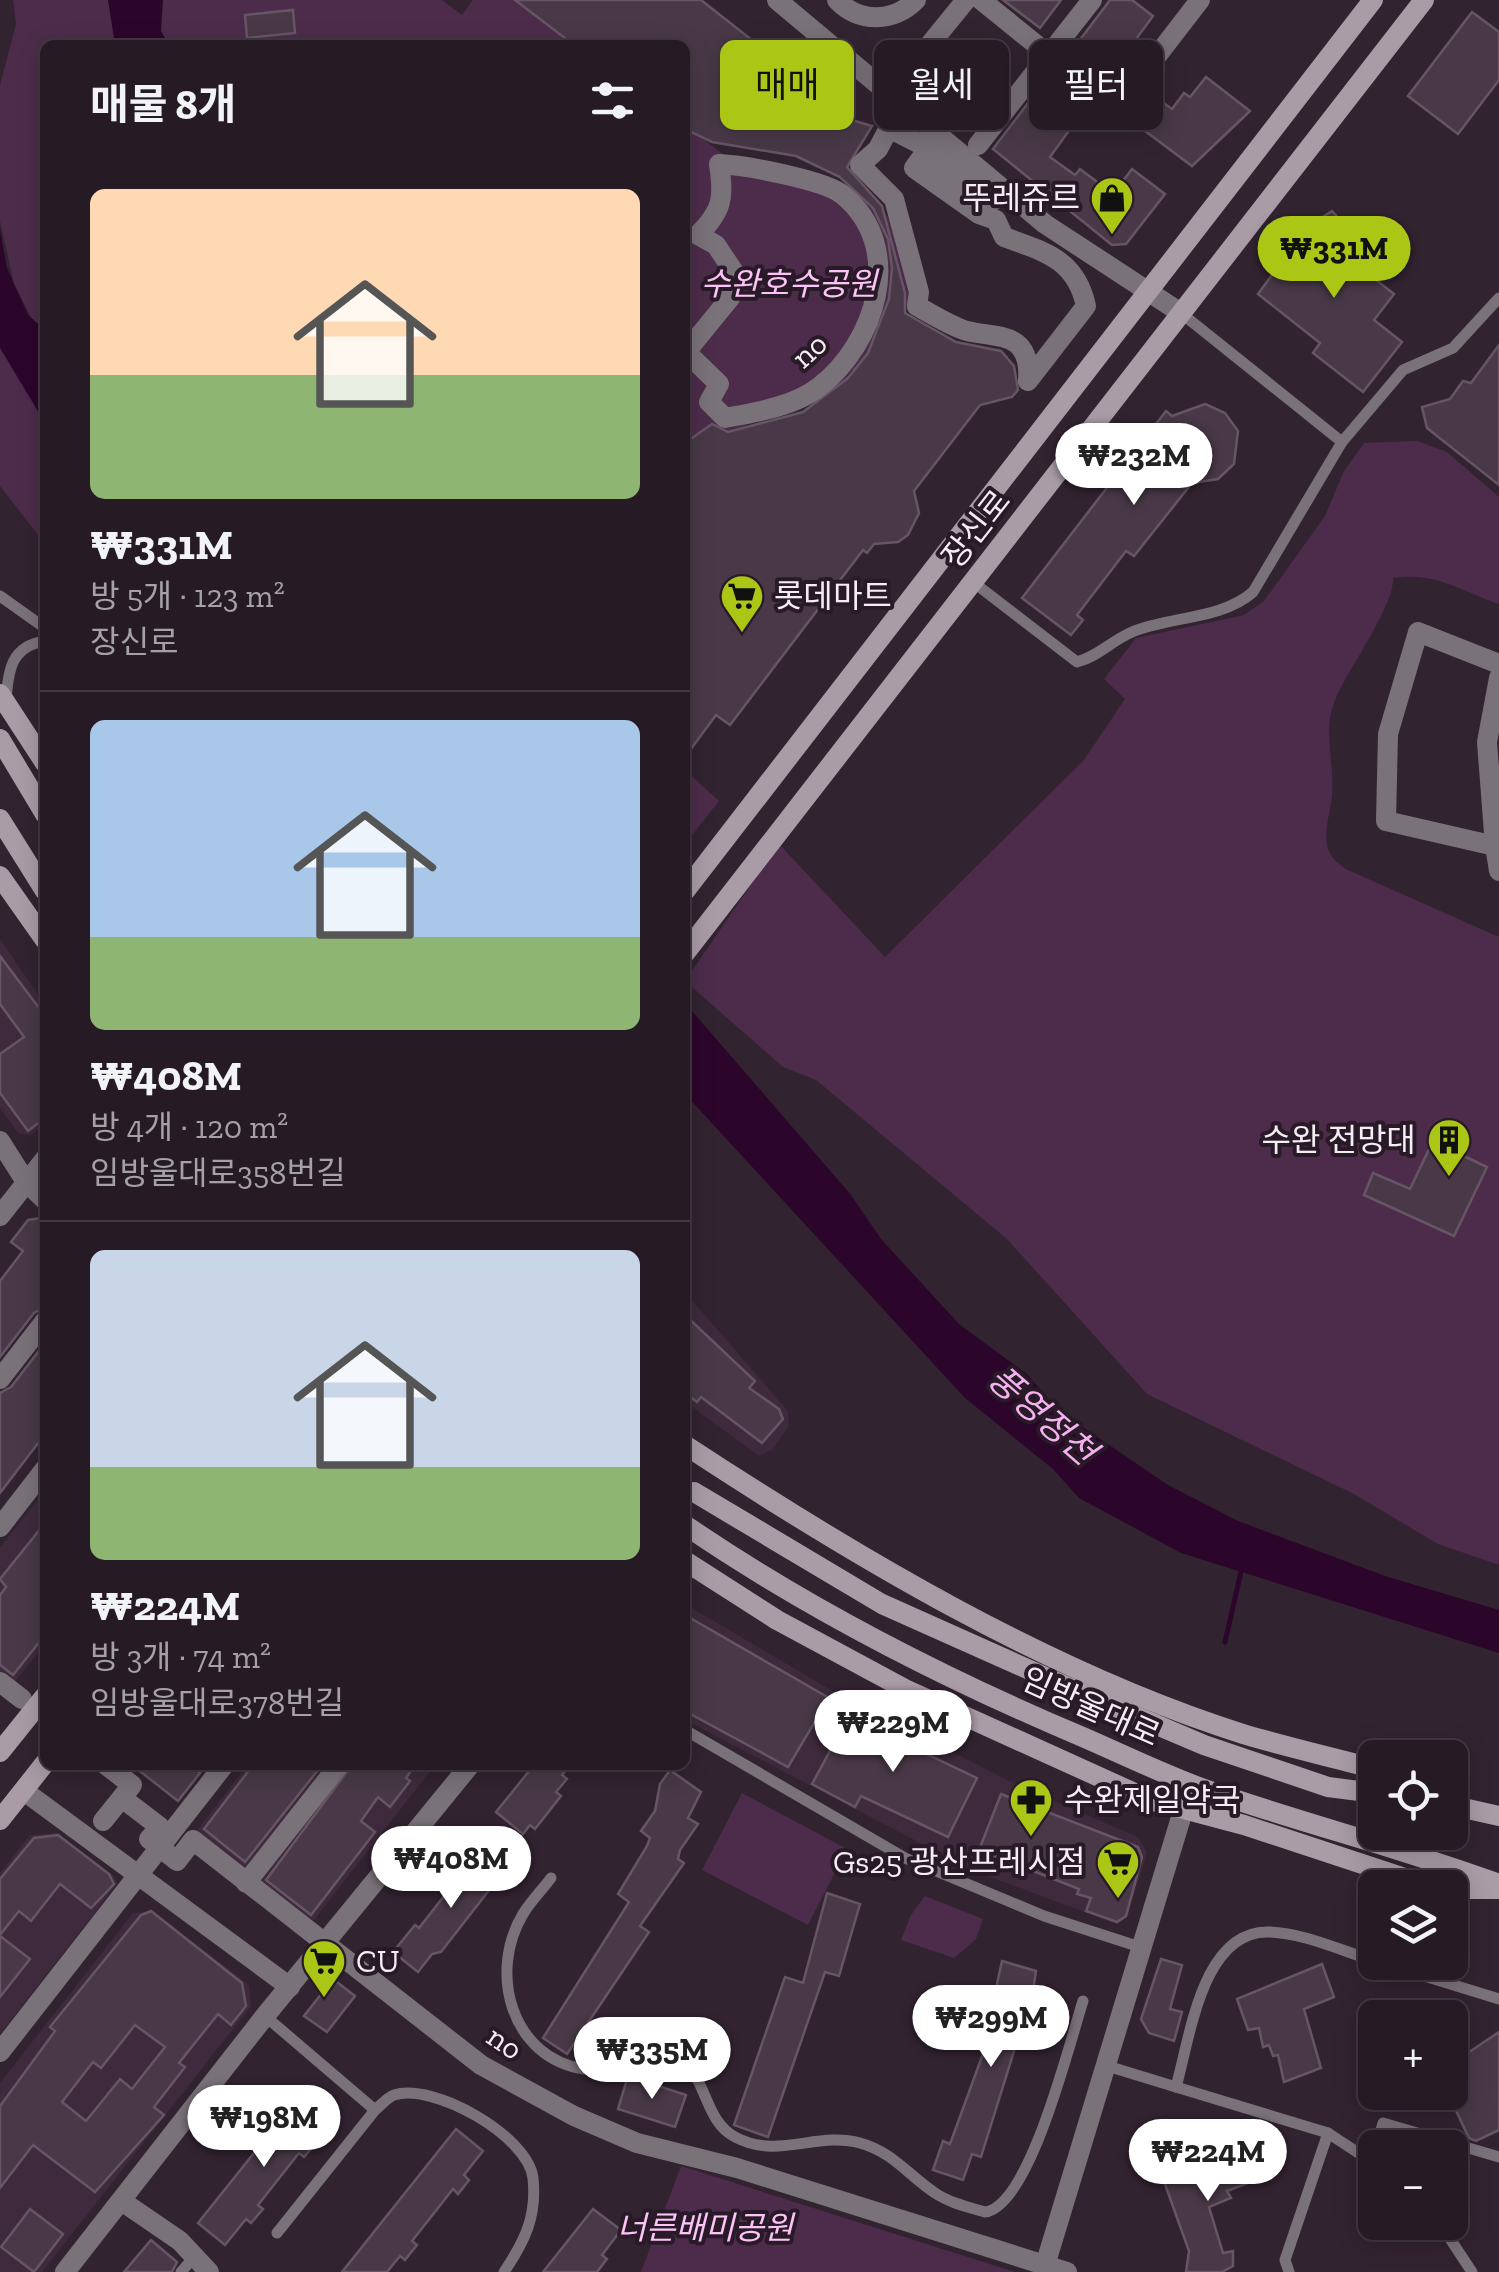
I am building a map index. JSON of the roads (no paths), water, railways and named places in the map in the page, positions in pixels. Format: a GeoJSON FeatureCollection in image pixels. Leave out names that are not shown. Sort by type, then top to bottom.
{"type":"FeatureCollection","features":[{"type":"Feature","properties":{"kind":"main road","name":"장신로"},"geometry":{"type":"LineString","coordinates":[[690,885],[1373,0]]}},
{"type":"Feature","properties":{"kind":"main road","name":"장신로"},"geometry":{"type":"LineString","coordinates":[[690,947],[1424,0]]}},
{"type":"Feature","properties":{"kind":"main road"},"geometry":{"type":"LineString","coordinates":[[3,699],[40,755]]}},
{"type":"Feature","properties":{"kind":"main road"},"geometry":{"type":"LineString","coordinates":[[0,739],[40,806]]}},
{"type":"Feature","properties":{"kind":"main road"},"geometry":{"type":"LineString","coordinates":[[0,819],[40,883]]}},
{"type":"Feature","properties":{"kind":"main road"},"geometry":{"type":"LineString","coordinates":[[0,876],[40,933]]}},
{"type":"Feature","properties":{"kind":"main road"},"geometry":{"type":"LineString","coordinates":[[690,1448],[852,1551],[967,1614],[1105,1679],[1241,1733],[1358,1764]]}},
{"type":"Feature","properties":{"kind":"main road","name":"임방울대로"},"geometry":{"type":"LineString","coordinates":[[694,1492],[882,1604],[1204,1745],[1328,1786],[1358,1791]]}},
{"type":"Feature","properties":{"kind":"main road","name":"임방울대로"},"geometry":{"type":"LineString","coordinates":[[690,1528],[784,1590],[912,1660],[1045,1721],[1203,1788],[1422,1855],[1499,1886]]}},
{"type":"Feature","properties":{"kind":"main road"},"geometry":{"type":"LineString","coordinates":[[690,1564],[777,1620],[905,1689],[1150,1800],[1244,1825],[1380,1870]]}},
{"type":"Feature","properties":{"kind":"main road"},"geometry":{"type":"LineString","coordinates":[[0,1752],[40,1702]]}},
{"type":"Feature","properties":{"kind":"main road"},"geometry":{"type":"LineString","coordinates":[[0,1820],[40,1770]]}},
{"type":"Feature","properties":{"kind":"main road"},"geometry":{"type":"LineString","coordinates":[[1468,1804],[1499,1816]]}},
{"type":"Feature","properties":{"kind":"main road"},"geometry":{"type":"LineString","coordinates":[[1468,1808],[1478,1809]]}},
{"type":"Feature","properties":{"kind":"main road"},"geometry":{"type":"LineString","coordinates":[[1468,1888],[1499,1886]]}},
{"type":"Feature","properties":{"kind":"street"},"geometry":{"type":"LineString","coordinates":[[777,0],[874,77]]}},
{"type":"Feature","properties":{"kind":"street"},"geometry":{"type":"LineString","coordinates":[[838,0],[868,16],[887,18],[903,13],[916,0]]}},
{"type":"Feature","properties":{"kind":"street"},"geometry":{"type":"LineString","coordinates":[[933,40],[966,0]]}},
{"type":"Feature","properties":{"kind":"street"},"geometry":{"type":"LineString","coordinates":[[981,0],[1031,40]]}},
{"type":"Feature","properties":{"kind":"street"},"geometry":{"type":"LineString","coordinates":[[1059,40],[1092,0]]}},
{"type":"Feature","properties":{"kind":"street"},"geometry":{"type":"LineString","coordinates":[[1163,48],[1200,0]]}},
{"type":"Feature","properties":{"kind":"street"},"geometry":{"type":"LineString","coordinates":[[978,145],[1029,79]]}},
{"type":"Feature","properties":{"kind":"street"},"geometry":{"type":"LineString","coordinates":[[889,128],[930,149],[994,200],[990,206],[922,157],[914,168],[979,214],[996,220],[1004,237],[1048,252],[1080,280],[1086,306],[1028,381],[1024,357],[1006,338],[996,332],[966,332],[917,306],[919,292],[894,199],[860,166],[878,149],[889,128]]}},
{"type":"Feature","properties":{"kind":"street"},"geometry":{"type":"LineString","coordinates":[[937,130],[1045,224],[1116,274],[1150,289],[1181,313]]}},
{"type":"Feature","properties":{"kind":"street","name":"no"},"geometry":{"type":"LineString","coordinates":[[690,347],[730,298],[734,272],[716,245],[698,235],[718,215],[724,198],[718,164],[813,181],[844,195],[870,230],[881,266],[870,322],[851,357],[817,389],[779,407],[725,418],[709,402],[719,384],[690,356]]}},
{"type":"Feature","properties":{"kind":"street"},"geometry":{"type":"LineString","coordinates":[[1495,846],[1386,822],[1388,734],[1418,632],[1499,664]]}},
{"type":"Feature","properties":{"kind":"street"},"geometry":{"type":"LineString","coordinates":[[1499,678],[1486,742],[1499,871]]}},
{"type":"Feature","properties":{"kind":"street"},"geometry":{"type":"LineString","coordinates":[[0,1141],[26,1182],[40,1195]]}},
{"type":"Feature","properties":{"kind":"street"},"geometry":{"type":"LineString","coordinates":[[0,1216],[40,1165]]}},
{"type":"Feature","properties":{"kind":"street"},"geometry":{"type":"LineString","coordinates":[[0,1379],[40,1327]]}},
{"type":"Feature","properties":{"kind":"street"},"geometry":{"type":"LineString","coordinates":[[0,1527],[40,1476]]}},
{"type":"Feature","properties":{"kind":"street"},"geometry":{"type":"LineString","coordinates":[[0,1682],[18,1700]]}},
{"type":"Feature","properties":{"kind":"street"},"geometry":{"type":"LineString","coordinates":[[103,1821],[132,1785],[108,1770]]}},
{"type":"Feature","properties":{"kind":"street"},"geometry":{"type":"LineString","coordinates":[[0,2052],[220,1770]]}},
{"type":"Feature","properties":{"kind":"street"},"geometry":{"type":"LineString","coordinates":[[246,1882],[335,1770]]}},
{"type":"Feature","properties":{"kind":"street"},"geometry":{"type":"LineString","coordinates":[[66,2272],[290,1987],[316,1937],[466,1770]]}},
{"type":"Feature","properties":{"kind":"street"},"geometry":{"type":"LineString","coordinates":[[24,1791],[290,1987]]}},
{"type":"Feature","properties":{"kind":"street"},"geometry":{"type":"LineString","coordinates":[[122,1798],[160,1827],[150,1839],[160,1848]]}},
{"type":"Feature","properties":{"kind":"street"},"geometry":{"type":"LineString","coordinates":[[1044,2268],[1183,1810]]}},
{"type":"Feature","properties":{"kind":"street","name":"no"},"geometry":{"type":"LineString","coordinates":[[160,1848],[176,1861],[193,1840],[481,2064],[574,2116],[637,2143],[738,2168],[1044,2268],[1068,2272]]}},
{"type":"Feature","properties":{"kind":"street"},"geometry":{"type":"LineString","coordinates":[[184,1851],[300,1941],[316,1937]]}},
{"type":"Feature","properties":{"kind":"street"},"geometry":{"type":"LineString","coordinates":[[123,2202],[180,2241],[195,2267]]}},
{"type":"Feature","properties":{"kind":"lane"},"geometry":{"type":"LineString","coordinates":[[973,582],[1076,662],[1098,656],[1137,630],[1236,604],[1254,592],[1342,442],[1403,370],[1453,348],[1499,298]]}},
{"type":"Feature","properties":{"kind":"lane"},"geometry":{"type":"LineString","coordinates":[[1181,313],[1342,442]]}},
{"type":"Feature","properties":{"kind":"lane"},"geometry":{"type":"LineString","coordinates":[[0,596],[40,624]]}},
{"type":"Feature","properties":{"kind":"lane"},"geometry":{"type":"LineString","coordinates":[[3,699],[8,665],[22,650],[40,643]]}},
{"type":"Feature","properties":{"kind":"lane"},"geometry":{"type":"LineString","coordinates":[[690,1733],[794,1798],[905,1858],[1044,1916],[1140,1948]]}},
{"type":"Feature","properties":{"kind":"lane"},"geometry":{"type":"LineString","coordinates":[[551,1878],[522,1915],[506,1972],[518,2025],[548,2057],[586,2070],[643,2056],[669,2056],[682,2061],[696,2077],[709,2111],[737,2138],[774,2149],[832,2137],[861,2143],[900,2161],[950,2201],[984,2212],[1002,2204],[1026,2172],[1083,2001]]}},
{"type":"Feature","properties":{"kind":"lane"},"geometry":{"type":"LineString","coordinates":[[1176,2087],[1208,1975],[1225,1949],[1268,1932],[1358,1957]]}},
{"type":"Feature","properties":{"kind":"lane"},"geometry":{"type":"LineString","coordinates":[[1436,1980],[1499,1999]]}},
{"type":"Feature","properties":{"kind":"lane"},"geometry":{"type":"LineString","coordinates":[[265,2016],[375,2110]]}},
{"type":"Feature","properties":{"kind":"lane"},"geometry":{"type":"LineString","coordinates":[[1104,2065],[1328,2133],[1358,2148]]}},
{"type":"Feature","properties":{"kind":"lane"},"geometry":{"type":"LineString","coordinates":[[277,2234],[375,2110],[394,2095],[415,2095],[464,2108],[516,2146],[533,2174],[532,2224],[504,2272]]}},
{"type":"Feature","properties":{"kind":"lane"},"geometry":{"type":"LineString","coordinates":[[1382,2130],[1384,2123],[1408,2130]]}},
{"type":"Feature","properties":{"kind":"lane"},"geometry":{"type":"LineString","coordinates":[[1289,2272],[1285,2260],[1328,2133]]}},
{"type":"Feature","properties":{"kind":"lane"},"geometry":{"type":"LineString","coordinates":[[1468,2148],[1499,2157]]}},
{"type":"Feature","properties":{"kind":"lane"},"geometry":{"type":"LineString","coordinates":[[1451,2240],[1472,2272]]}},
{"type":"Feature","properties":{"kind":"water"},"geometry":{"type":"Polygon","coordinates":[[[108,0],[163,0],[161,31],[166,40],[114,40],[108,0]]]}},
{"type":"Feature","properties":{"kind":"water"},"geometry":{"type":"Polygon","coordinates":[[[0,230],[7,268],[28,315],[40,326],[40,415],[0,348],[0,230]]]}},
{"type":"Feature","properties":{"kind":"water","name":"풍영정천"},"geometry":{"type":"Polygon","coordinates":[[[690,1009],[851,1195],[881,1239],[959,1324],[1027,1374],[1059,1411],[1168,1485],[1238,1521],[1385,1576],[1499,1610],[1499,1653],[1181,1553],[1079,1498],[1053,1469],[965,1398],[690,1099],[690,1009]]]}},
{"type":"Feature","properties":{"kind":"waterway"},"geometry":{"type":"LineString","coordinates":[[1225,1642],[1241,1572]]}},
{"type":"Feature","properties":{"kind":"place","name":"뚜레쥬르"},"geometry":{"type":"Point","coordinates":[1112,236]}},
{"type":"Feature","properties":{"kind":"place","name":"롯데마트"},"geometry":{"type":"Point","coordinates":[742,634]}},
{"type":"Feature","properties":{"kind":"place","name":"수완 전망대"},"geometry":{"type":"Point","coordinates":[1449,1178]}},
{"type":"Feature","properties":{"kind":"place","name":"수완제일약국"},"geometry":{"type":"Point","coordinates":[1031,1838]}},
{"type":"Feature","properties":{"kind":"place","name":"Gs25 광산프레시점"},"geometry":{"type":"Point","coordinates":[1118,1900]}},
{"type":"Feature","properties":{"kind":"place","name":"CU"},"geometry":{"type":"Point","coordinates":[324,1999]}},
{"type":"Feature","properties":{"kind":"park label","name":"수완호수공원"},"geometry":{"type":"Point","coordinates":[789,284]}},
{"type":"Feature","properties":{"kind":"park label","name":"너른배미공원"},"geometry":{"type":"Point","coordinates":[705,2228]}}]}
